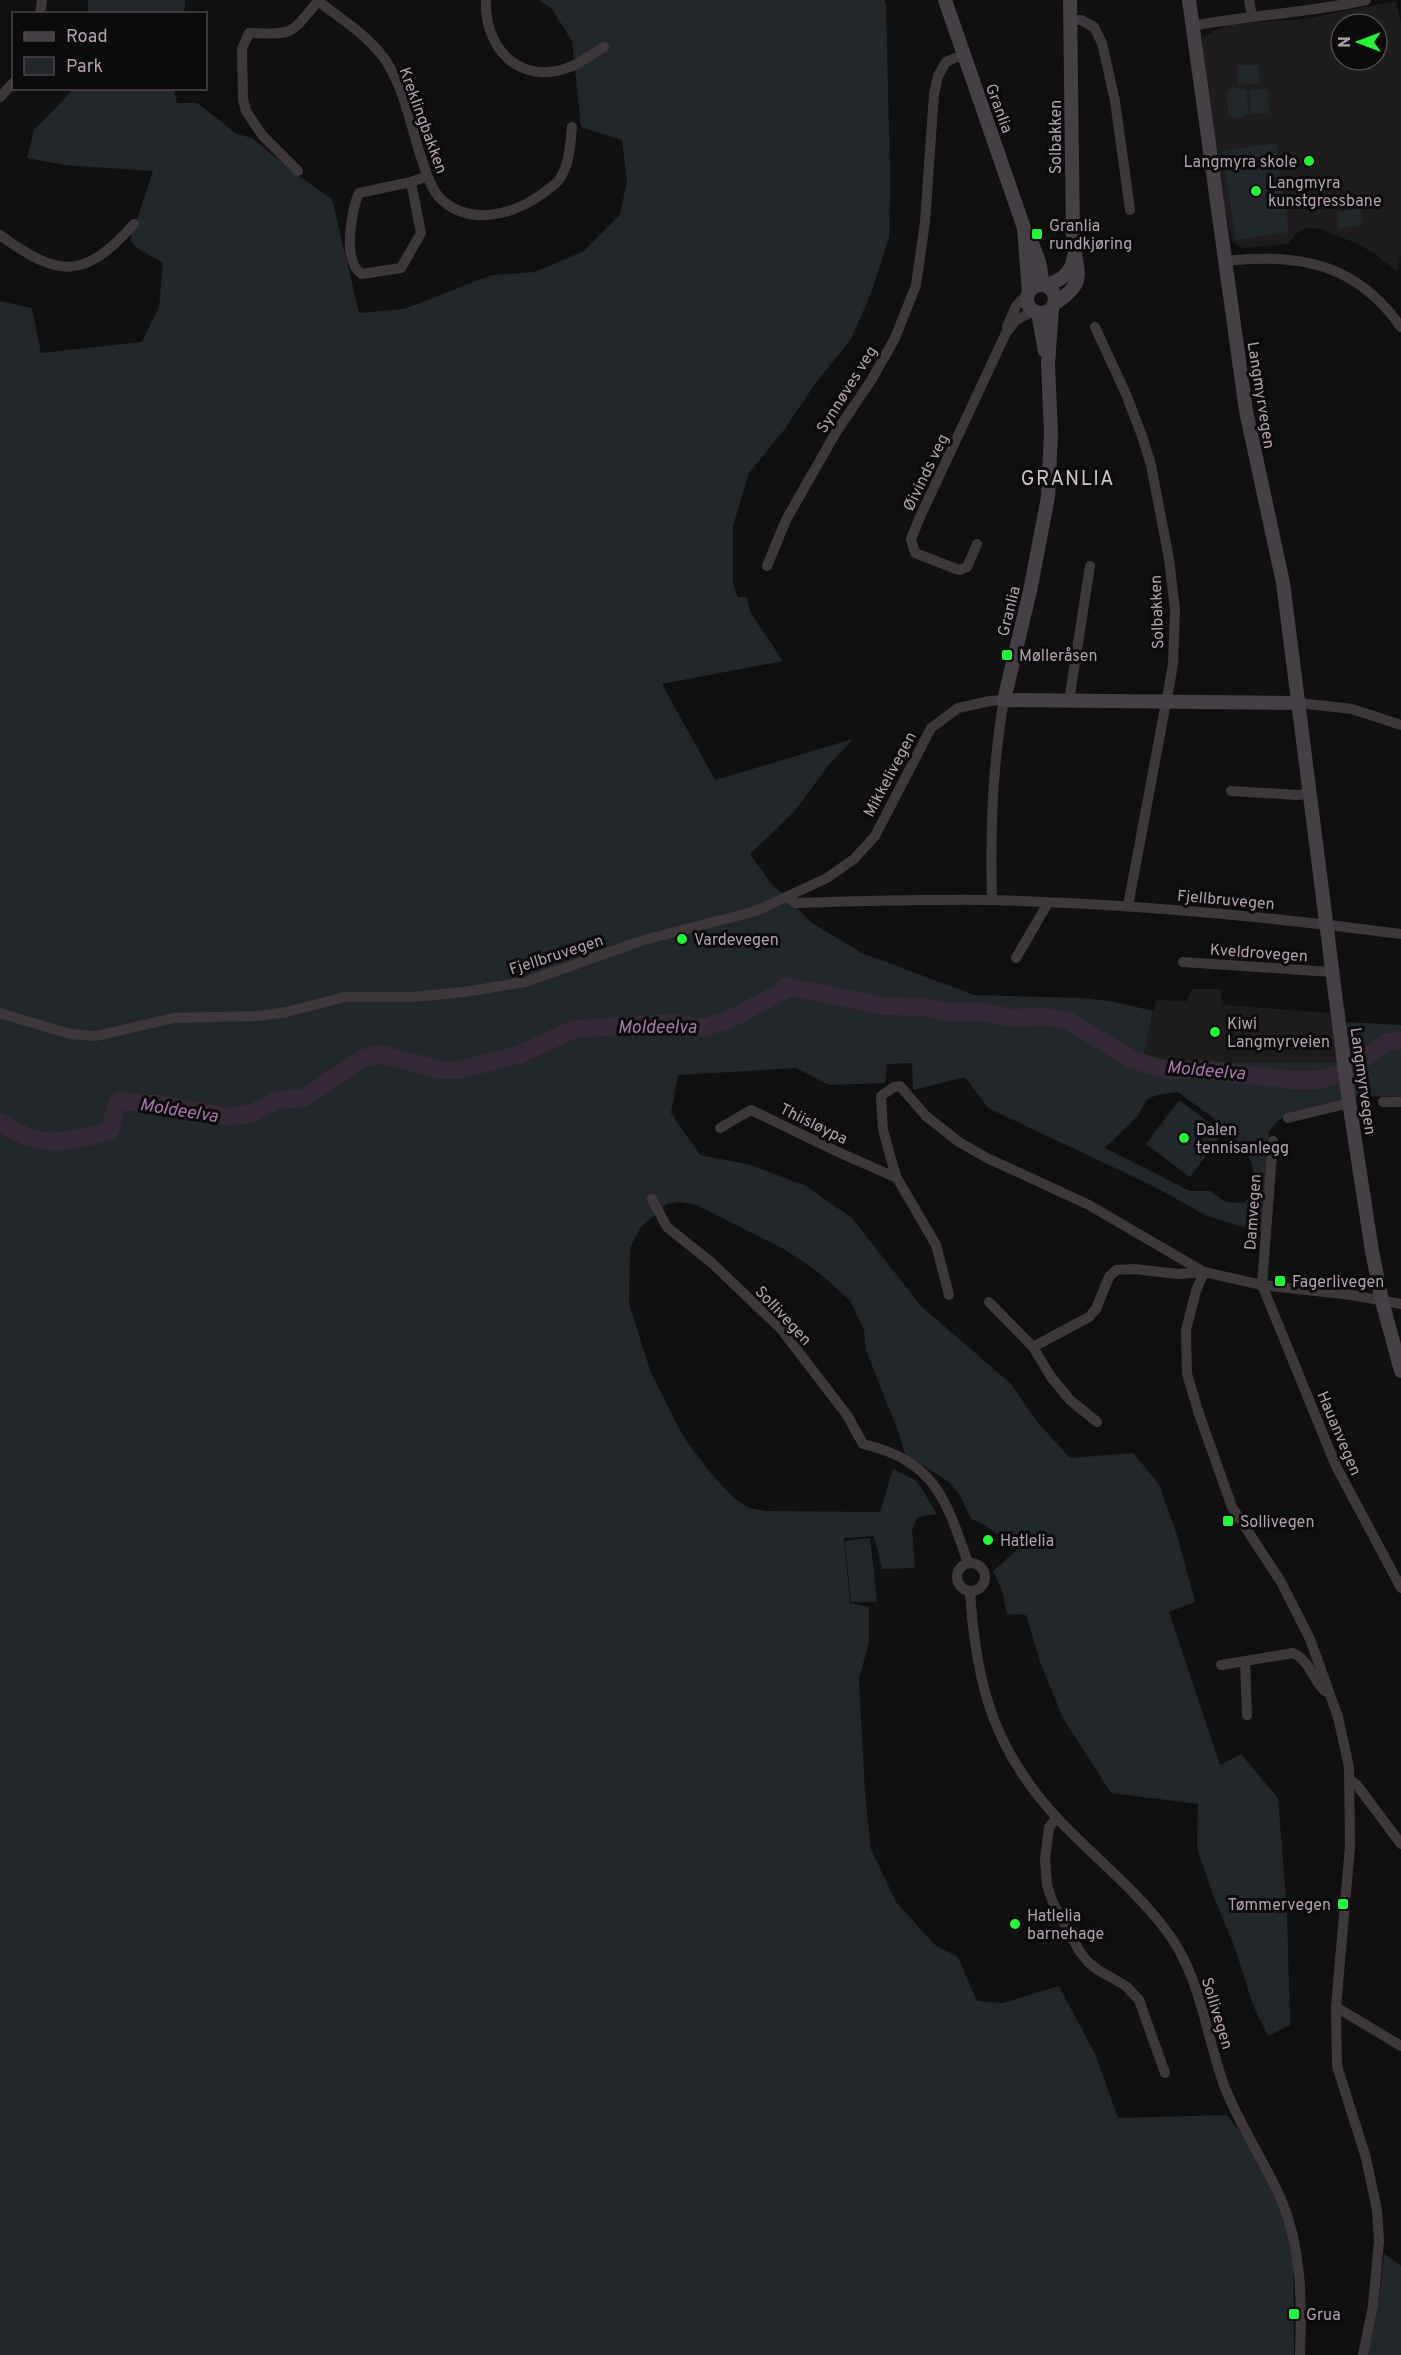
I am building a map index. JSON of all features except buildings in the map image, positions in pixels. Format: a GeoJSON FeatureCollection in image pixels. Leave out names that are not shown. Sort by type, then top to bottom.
{"type":"FeatureCollection","features":[{"type":"Feature","properties":{"kind":"street"},"geometry":{"type":"LineString","coordinates":[[298,171],[249,119],[243,99],[242,49],[249,33],[286,33],[298,27],[318,0]]}},
{"type":"Feature","properties":{"kind":"street","name":"Kreklingbakken"},"geometry":{"type":"LineString","coordinates":[[318,0],[364,36],[388,64],[397,84],[427,176],[437,194],[449,205],[468,214],[485,216],[524,206],[559,181],[568,161],[572,127]]}},
{"type":"Feature","properties":{"kind":"street"},"geometry":{"type":"LineString","coordinates":[[486,0],[488,29],[496,47],[507,59],[523,69],[540,72],[567,68],[604,47]]}},
{"type":"Feature","properties":{"kind":"street","name":"Granlia"},"geometry":{"type":"LineString","coordinates":[[945,0],[1024,228],[1028,304],[1036,312],[1048,364]]}},
{"type":"Feature","properties":{"kind":"street","name":"Solbakken"},"geometry":{"type":"LineString","coordinates":[[1045,285],[1065,277],[1072,266],[1074,254],[1070,0]]}},
{"type":"Feature","properties":{"kind":"street","name":"Langmyrvegen"},"geometry":{"type":"LineString","coordinates":[[1189,0],[1245,411],[1278,555],[1349,1099],[1382,1301],[1401,1371]]}},
{"type":"Feature","properties":{"kind":"street"},"geometry":{"type":"LineString","coordinates":[[1250,0],[1252,17]]}},
{"type":"Feature","properties":{"kind":"street"},"geometry":{"type":"LineString","coordinates":[[1192,26],[1314,10],[1366,0]]}},
{"type":"Feature","properties":{"kind":"street"},"geometry":{"type":"LineString","coordinates":[[1070,20],[1081,20],[1094,27],[1102,44],[1115,101],[1130,210]]}},
{"type":"Feature","properties":{"kind":"street","name":"Synnøves veg"},"geometry":{"type":"LineString","coordinates":[[767,566],[786,520],[835,434],[872,380],[895,338],[916,285],[925,222],[936,83],[946,62],[964,54]]}},
{"type":"Feature","properties":{"kind":"street"},"geometry":{"type":"LineString","coordinates":[[0,97],[12,84]]}},
{"type":"Feature","properties":{"kind":"street"},"geometry":{"type":"LineString","coordinates":[[411,182],[421,233],[401,268],[362,274],[354,265],[350,243],[353,207],[359,193],[411,182],[427,176]]}},
{"type":"Feature","properties":{"kind":"street"},"geometry":{"type":"LineString","coordinates":[[0,235],[35,259],[53,265],[68,266],[92,261],[134,224]]}},
{"type":"Feature","properties":{"kind":"street","name":"Granlia"},"geometry":{"type":"LineString","coordinates":[[992,900],[990,836],[993,788],[1004,700],[1030,591],[1048,497],[1051,433],[1048,364],[1054,293],[1045,285],[1031,236],[1024,228]]}},
{"type":"Feature","properties":{"kind":"street","name":"Solbakken"},"geometry":{"type":"LineString","coordinates":[[1053,306],[1066,297],[1077,284],[1078,271],[1074,254]]}},
{"type":"Feature","properties":{"kind":"street"},"geometry":{"type":"LineString","coordinates":[[1226,261],[1288,258],[1325,267],[1374,295],[1401,327]]}},
{"type":"Feature","properties":{"kind":"street"},"geometry":{"type":"LineString","coordinates":[[1028,293],[1035,285],[1045,285]]}},
{"type":"Feature","properties":{"kind":"street","name":"Øivinds veg"},"geometry":{"type":"LineString","coordinates":[[977,544],[967,567],[959,570],[915,553],[911,539],[1006,333],[1016,306],[1028,293]]}},
{"type":"Feature","properties":{"kind":"street"},"geometry":{"type":"LineString","coordinates":[[1036,312],[1048,311],[1053,306]]}},
{"type":"Feature","properties":{"kind":"street","name":"Øivinds veg"},"geometry":{"type":"LineString","coordinates":[[1006,333],[1016,320],[1036,312]]}},
{"type":"Feature","properties":{"kind":"street","name":"Solbakken"},"geometry":{"type":"LineString","coordinates":[[1095,327],[1142,436],[1159,502],[1170,559],[1176,627],[1173,666],[1128,906]]}},
{"type":"Feature","properties":{"kind":"street"},"geometry":{"type":"LineString","coordinates":[[1069,701],[1090,566]]}},
{"type":"Feature","properties":{"kind":"street","name":"Mikkelivegen"},"geometry":{"type":"LineString","coordinates":[[788,897],[827,878],[854,859],[875,836],[932,728],[958,708],[1004,700],[1299,703],[1353,709],[1401,725]]}},
{"type":"Feature","properties":{"kind":"street"},"geometry":{"type":"LineString","coordinates":[[1231,791],[1310,794]]}},
{"type":"Feature","properties":{"kind":"street","name":"Fjellbruvegen"},"geometry":{"type":"LineString","coordinates":[[0,1013],[70,1034],[96,1036],[174,1018],[257,1016],[287,1012],[344,997],[413,997],[505,986],[525,982],[651,938],[756,911],[788,897],[796,903],[992,900],[1128,906],[1327,923],[1401,934]]}},
{"type":"Feature","properties":{"kind":"street"},"geometry":{"type":"LineString","coordinates":[[1016,958],[1048,903]]}},
{"type":"Feature","properties":{"kind":"street","name":"Kveldrovegen"},"geometry":{"type":"LineString","coordinates":[[1183,962],[1332,972]]}},
{"type":"Feature","properties":{"kind":"street"},"geometry":{"type":"LineString","coordinates":[[949,1295],[936,1245],[897,1178],[883,1130],[881,1096],[894,1087],[900,1086],[926,1116],[959,1142],[987,1158],[1089,1205],[1204,1272],[1262,1286],[1331,1292],[1401,1304]]}},
{"type":"Feature","properties":{"kind":"street"},"geometry":{"type":"LineString","coordinates":[[1288,1118],[1349,1099]]}},
{"type":"Feature","properties":{"kind":"street"},"geometry":{"type":"LineString","coordinates":[[1383,1102],[1401,1102]]}},
{"type":"Feature","properties":{"kind":"street","name":"Thiisløypa"},"geometry":{"type":"LineString","coordinates":[[720,1128],[751,1110],[801,1136],[897,1178]]}},
{"type":"Feature","properties":{"kind":"street","name":"Damvegen"},"geometry":{"type":"LineString","coordinates":[[1262,1286],[1273,1141]]}},
{"type":"Feature","properties":{"kind":"street","name":"Sollivegen"},"geometry":{"type":"LineString","coordinates":[[652,1199],[667,1227],[712,1263],[781,1329],[847,1414],[863,1444],[886,1450],[915,1464],[926,1475],[937,1488],[952,1518],[968,1563]]}},
{"type":"Feature","properties":{"kind":"street"},"geometry":{"type":"LineString","coordinates":[[1033,1347],[1089,1317],[1096,1309],[1109,1277],[1121,1269],[1178,1274],[1204,1272]]}},
{"type":"Feature","properties":{"kind":"street"},"geometry":{"type":"LineString","coordinates":[[1204,1272],[1196,1291],[1186,1330],[1187,1374],[1232,1507],[1293,1604],[1310,1639],[1343,1735],[1350,1780],[1350,1846],[1336,2007],[1336,2066],[1366,2158],[1377,2210],[1378,2241],[1373,2306],[1363,2355]]}},
{"type":"Feature","properties":{"kind":"street","name":"Hauanvegen"},"geometry":{"type":"LineString","coordinates":[[1262,1286],[1336,1466],[1401,1588]]}},
{"type":"Feature","properties":{"kind":"street"},"geometry":{"type":"LineString","coordinates":[[989,1302],[1033,1347],[1051,1377],[1070,1400],[1097,1422]]}},
{"type":"Feature","properties":{"kind":"street","name":"Sollivegen"},"geometry":{"type":"LineString","coordinates":[[968,1563],[977,1564],[985,1575],[982,1587],[970,1592],[963,1589],[957,1579],[958,1570],[968,1563]]}},
{"type":"Feature","properties":{"kind":"street","name":"Sollivegen"},"geometry":{"type":"LineString","coordinates":[[970,1592],[979,1675],[992,1717],[1008,1751],[1057,1818],[1136,1894],[1167,1931],[1187,1966],[1202,2003],[1223,2083],[1240,2124],[1263,2162],[1281,2199],[1293,2234],[1299,2265],[1301,2296],[1300,2355]]}},
{"type":"Feature","properties":{"kind":"street"},"geometry":{"type":"LineString","coordinates":[[1221,1665],[1293,1653],[1305,1661],[1320,1686],[1329,1692]]}},
{"type":"Feature","properties":{"kind":"street"},"geometry":{"type":"LineString","coordinates":[[1245,1661],[1247,1715]]}},
{"type":"Feature","properties":{"kind":"street"},"geometry":{"type":"LineString","coordinates":[[1350,1780],[1357,1785],[1401,1844]]}},
{"type":"Feature","properties":{"kind":"street"},"geometry":{"type":"LineString","coordinates":[[1057,1818],[1048,1827],[1045,1860],[1047,1885],[1053,1903],[1088,1962],[1126,1986],[1139,2000],[1166,2073]]}},
{"type":"Feature","properties":{"kind":"street"},"geometry":{"type":"LineString","coordinates":[[1336,2007],[1401,2046]]}},
{"type":"Feature","properties":{"kind":"shaded area","name":"Langmyra skole"},"geometry":{"type":"Polygon","coordinates":[[[1396,1],[1401,23],[1401,255],[1397,272],[1360,245],[1321,229],[1306,228],[1296,234],[1288,244],[1242,248],[1232,241],[1220,188],[1204,73],[1202,37],[1230,24],[1304,19],[1329,14],[1329,72],[1389,72],[1389,12],[1340,12],[1396,1]]]}},
{"type":"Feature","properties":{"kind":"shaded area"},"geometry":{"type":"Polygon","coordinates":[[[1192,989],[1220,989],[1224,1005],[1344,1014],[1350,1062],[1251,1063],[1149,1058],[1144,1055],[1156,1000],[1187,1001],[1192,989]]]}},
{"type":"Feature","properties":{"kind":"green space"},"geometry":{"type":"Polygon","coordinates":[[[88,0],[185,0],[184,12],[88,12],[88,0]]]}},
{"type":"Feature","properties":{"kind":"green space"},"geometry":{"type":"Polygon","coordinates":[[[539,0],[884,0],[886,3],[889,237],[872,291],[851,339],[815,384],[784,430],[749,473],[733,526],[733,584],[738,597],[747,597],[750,612],[783,661],[662,684],[715,780],[853,739],[827,767],[794,812],[750,854],[770,882],[812,923],[862,953],[974,995],[1083,998],[1115,1002],[1153,1011],[1144,1055],[1149,1058],[1251,1063],[1350,1062],[1345,1022],[1401,1025],[1401,1097],[1359,1096],[1290,1114],[1280,1119],[1269,1131],[1262,1233],[1205,1215],[1155,1187],[988,1108],[965,1077],[913,1090],[912,1063],[887,1064],[885,1083],[829,1085],[796,1068],[678,1075],[671,1113],[700,1155],[751,1165],[806,1186],[852,1218],[921,1306],[1011,1384],[1039,1424],[1070,1458],[1133,1453],[1159,1484],[1178,1538],[1195,1602],[1169,1612],[1220,1765],[1241,1754],[1278,1798],[1287,1911],[1290,2025],[1268,2036],[1253,2005],[1235,1948],[1197,1848],[1198,1804],[1111,1793],[1063,1718],[1040,1662],[1026,1615],[1007,1614],[1002,1591],[993,1571],[1017,1550],[985,1525],[971,1519],[961,1497],[949,1482],[905,1454],[866,1350],[864,1330],[851,1302],[829,1281],[782,1248],[697,1205],[678,1202],[667,1204],[641,1227],[630,1248],[629,1304],[651,1373],[687,1442],[714,1477],[734,1498],[749,1508],[765,1511],[880,1512],[893,1469],[917,1481],[937,1514],[917,1517],[912,1531],[915,1568],[882,1569],[874,1536],[844,1538],[850,1603],[869,1607],[869,1643],[859,1678],[865,1794],[871,1849],[896,1902],[935,1945],[958,1957],[977,2001],[1003,2003],[1059,1986],[1096,2056],[1118,2118],[1227,2115],[1262,2161],[1293,2240],[1294,2355],[0,2355],[0,301],[32,308],[41,353],[142,342],[159,307],[163,263],[137,248],[130,240],[153,171],[65,165],[27,158],[34,130],[73,90],[174,90],[177,103],[197,103],[237,134],[252,138],[297,175],[332,199],[359,313],[404,309],[492,275],[535,272],[584,251],[620,215],[627,181],[622,140],[581,127],[572,41],[552,9],[539,0]],[[1178,1092],[1157,1095],[1146,1100],[1138,1116],[1105,1148],[1190,1191],[1210,1191],[1226,1202],[1245,1203],[1253,1185],[1253,1168],[1247,1153],[1222,1125],[1178,1092]]]}},
{"type":"Feature","properties":{"kind":"green space"},"geometry":{"type":"Polygon","coordinates":[[[1238,65],[1259,65],[1259,84],[1238,85],[1238,65]]]}},
{"type":"Feature","properties":{"kind":"green space"},"geometry":{"type":"Polygon","coordinates":[[[1233,87],[1247,90],[1248,114],[1240,117],[1228,115],[1227,91],[1233,87]]]}},
{"type":"Feature","properties":{"kind":"green space"},"geometry":{"type":"Polygon","coordinates":[[[1268,89],[1269,113],[1250,114],[1250,90],[1268,89]]]}},
{"type":"Feature","properties":{"kind":"green space","name":"Langmyra kunstgressbane"},"geometry":{"type":"Polygon","coordinates":[[[1276,143],[1289,232],[1236,240],[1222,151],[1276,143]]]}},
{"type":"Feature","properties":{"kind":"green space"},"geometry":{"type":"Polygon","coordinates":[[[1361,209],[1362,226],[1338,228],[1337,212],[1361,209]]]}},
{"type":"Feature","properties":{"kind":"green space","name":"Dalen tennisanlegg"},"geometry":{"type":"Polygon","coordinates":[[[1179,1100],[1223,1133],[1190,1177],[1146,1144],[1179,1100]]]}},
{"type":"Feature","properties":{"kind":"green space"},"geometry":{"type":"Polygon","coordinates":[[[870,1538],[877,1602],[851,1602],[845,1541],[870,1538]]]}},
{"type":"Feature","properties":{"kind":"green space"},"geometry":{"type":"Polygon","coordinates":[[[1384,2254],[1401,2266],[1401,2355],[1368,2355],[1378,2308],[1384,2254]]]}},
{"type":"Feature","properties":{"kind":"waterway","name":"Moldeelva"},"geometry":{"type":"LineString","coordinates":[[0,1122],[29,1137],[57,1141],[84,1138],[110,1131],[119,1101],[158,1104],[227,1117],[250,1114],[277,1100],[304,1098],[364,1058],[380,1054],[441,1070],[459,1070],[518,1055],[575,1029],[673,1023],[703,1028],[730,1019],[783,991],[785,986],[884,1006],[922,1007],[947,1012],[985,1012],[1011,1018],[1047,1017],[1069,1021],[1131,1059],[1175,1071],[1198,1069],[1291,1080],[1318,1080],[1343,1073],[1388,1042],[1401,1041]]}},
{"type":"Feature","properties":{"kind":"place","name":"Langmyra skole"},"geometry":{"type":"Point","coordinates":[1309,161]}},
{"type":"Feature","properties":{"kind":"place","name":"Langmyra kunstgressbane"},"geometry":{"type":"Point","coordinates":[1256,191]}},
{"type":"Feature","properties":{"kind":"place","name":"Granlia rundkjøring"},"geometry":{"type":"Point","coordinates":[1037,234]}},
{"type":"Feature","properties":{"kind":"place","name":"Mølleråsen"},"geometry":{"type":"Point","coordinates":[1007,655]}},
{"type":"Feature","properties":{"kind":"place","name":"Vardevegen"},"geometry":{"type":"Point","coordinates":[682,939]}},
{"type":"Feature","properties":{"kind":"place","name":"Kiwi Langmyrveien"},"geometry":{"type":"Point","coordinates":[1215,1032]}},
{"type":"Feature","properties":{"kind":"place","name":"Dalen tennisanlegg"},"geometry":{"type":"Point","coordinates":[1184,1138]}},
{"type":"Feature","properties":{"kind":"place","name":"Fagerlivegen"},"geometry":{"type":"Point","coordinates":[1280,1281]}},
{"type":"Feature","properties":{"kind":"place","name":"Sollivegen"},"geometry":{"type":"Point","coordinates":[1228,1521]}},
{"type":"Feature","properties":{"kind":"place","name":"Hatlelia"},"geometry":{"type":"Point","coordinates":[988,1540]}},
{"type":"Feature","properties":{"kind":"place","name":"Tømmervegen"},"geometry":{"type":"Point","coordinates":[1343,1904]}},
{"type":"Feature","properties":{"kind":"place","name":"Hatlelia barnehage"},"geometry":{"type":"Point","coordinates":[1015,1924]}},
{"type":"Feature","properties":{"kind":"place","name":"Grua"},"geometry":{"type":"Point","coordinates":[1294,2314]}},
{"type":"Feature","properties":{"kind":"district","name":"GRANLIA"},"geometry":{"type":"Point","coordinates":[1068,478]}}]}
